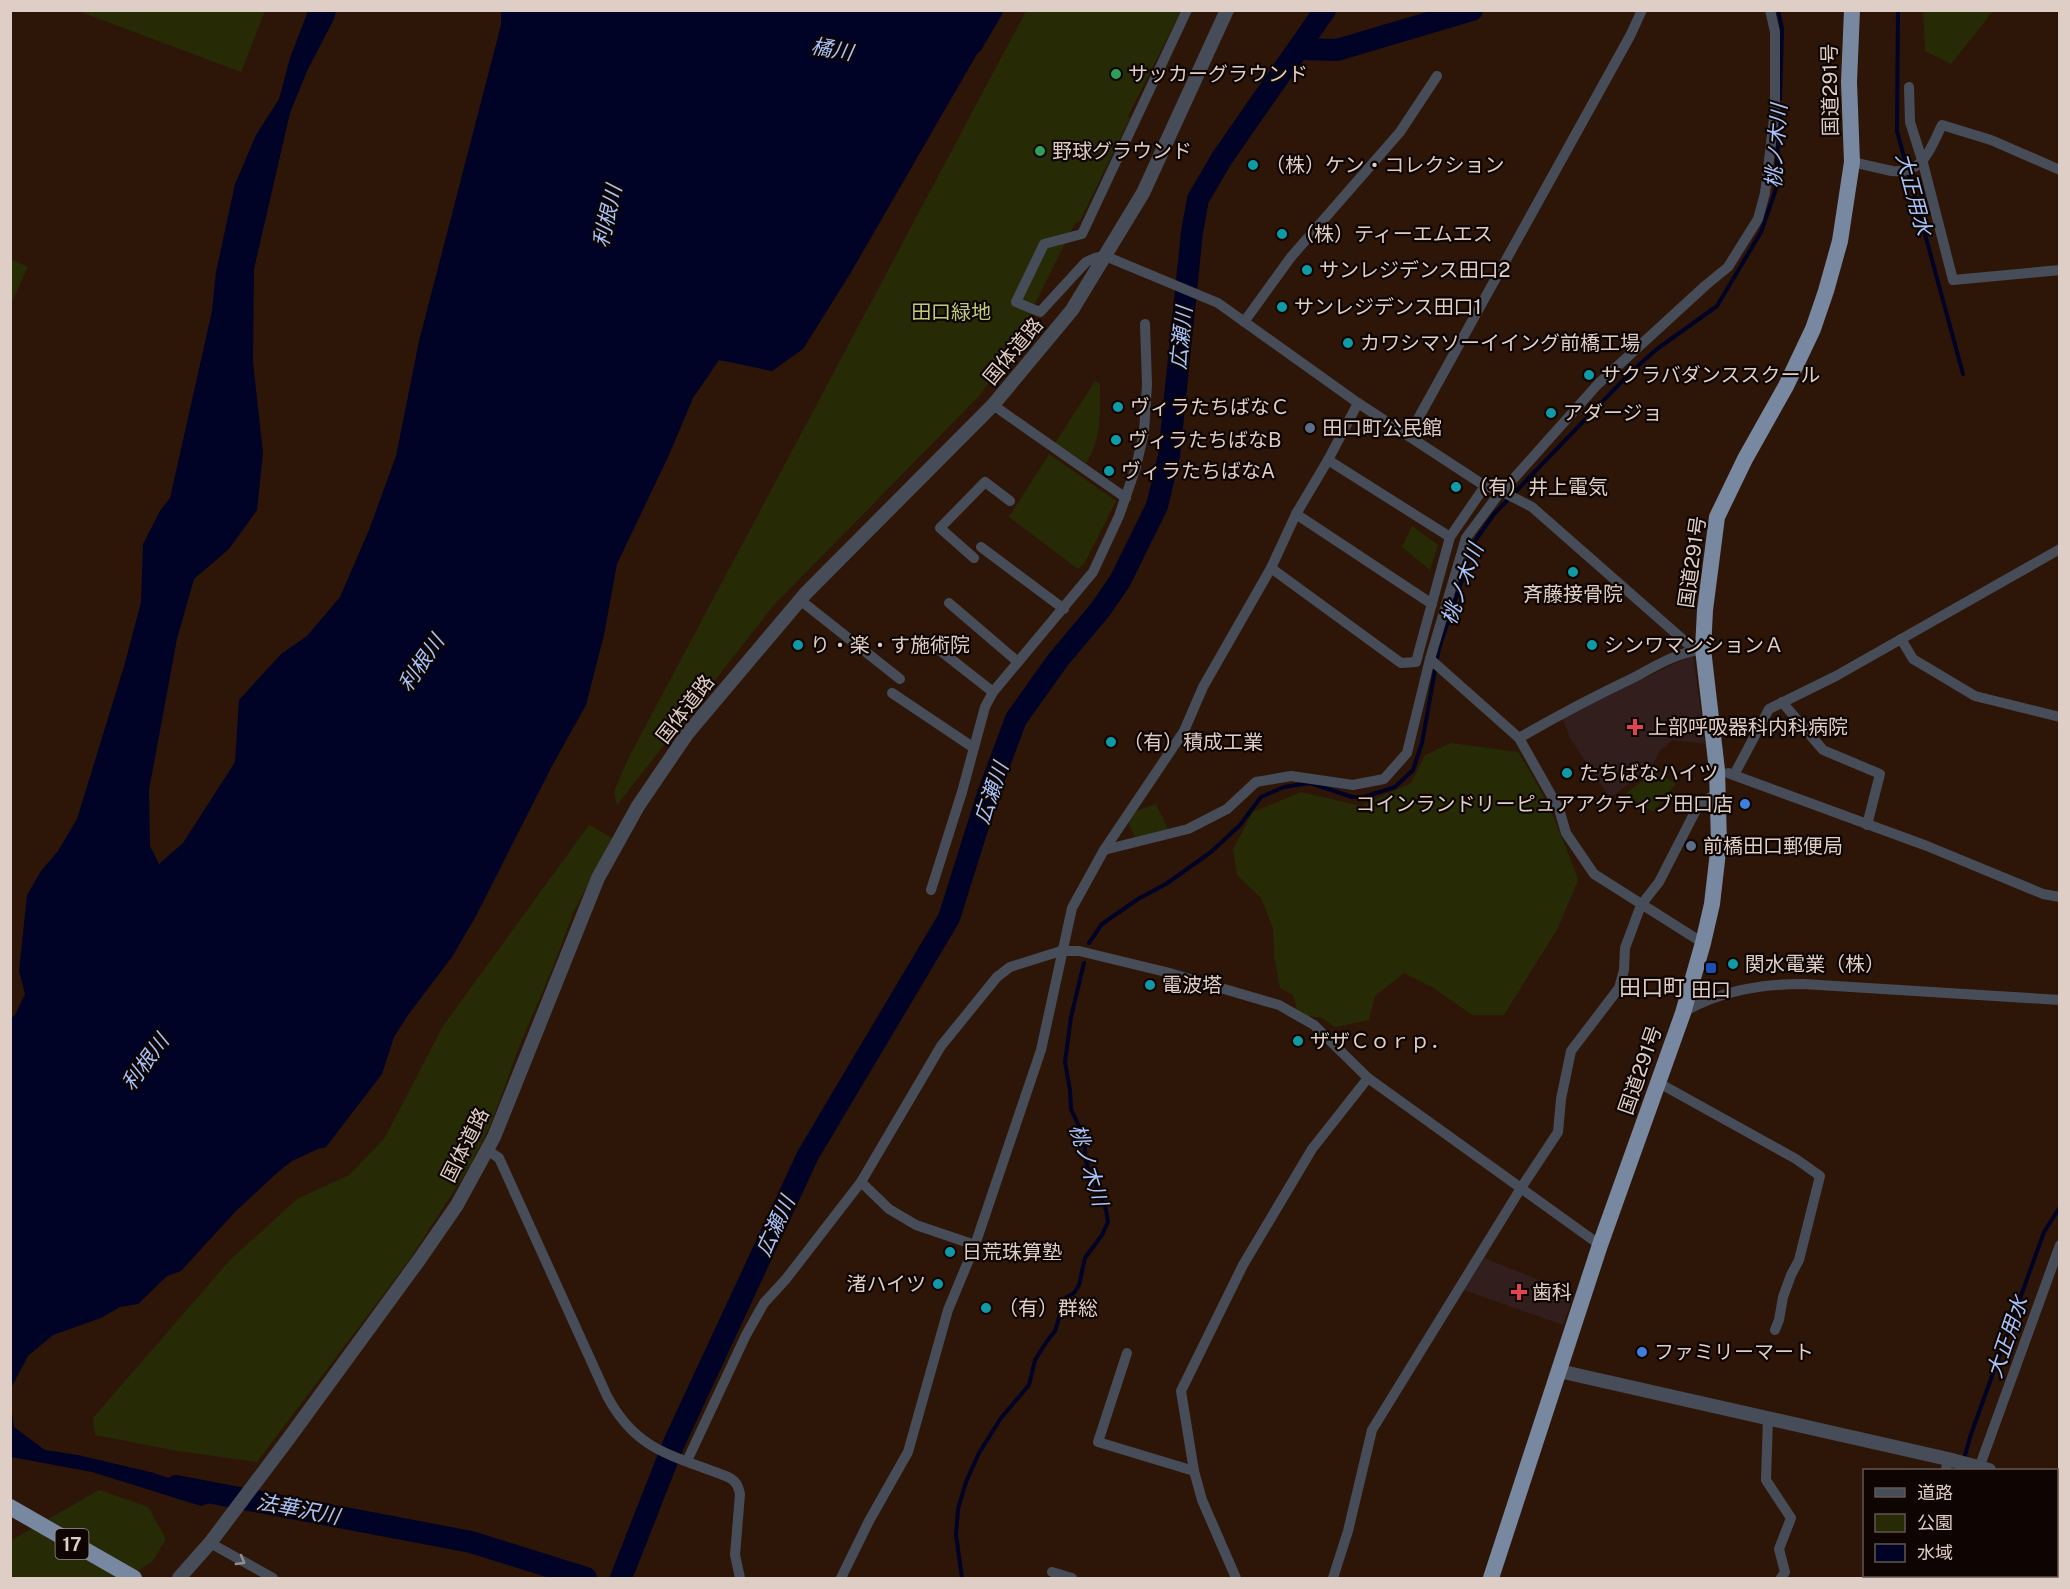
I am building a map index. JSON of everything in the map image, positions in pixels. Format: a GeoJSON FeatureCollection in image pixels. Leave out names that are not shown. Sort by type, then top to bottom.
{"type":"FeatureCollection","features":[{"type":"Feature","properties":{"kind":"highway","name":"国道291号"},"geometry":{"type":"LineString","coordinates":[[1491,1578],[1600,1245],[1683,1012],[1712,904],[1719,843],[1719,794],[1703,649],[1705,610],[1717,517],[1786,386],[1813,329],[1840,241],[1852,162],[1849,82],[1852,10]]}},
{"type":"Feature","properties":{"kind":"highway","name":"17"},"geometry":{"type":"LineString","coordinates":[[10,1507],[134,1578]]}},
{"type":"Feature","properties":{"kind":"street"},"geometry":{"type":"LineString","coordinates":[[1187,10],[1082,234],[1044,244],[1016,302],[1040,312],[1086,262],[1105,256],[1218,303],[1358,403],[1485,486],[1501,491],[1532,507],[1688,644],[1703,649]]}},
{"type":"Feature","properties":{"kind":"street","name":"国体道路"},"geometry":{"type":"LineString","coordinates":[[210,1543],[440,1231],[494,1137],[598,878],[638,806],[687,734],[800,600],[993,405],[1072,310],[1143,193],[1227,10]]}},
{"type":"Feature","properties":{"kind":"street"},"geometry":{"type":"LineString","coordinates":[[1409,435],[1630,36],[1642,10]]}},
{"type":"Feature","properties":{"kind":"street"},"geometry":{"type":"LineString","coordinates":[[1104,850],[1188,829],[1227,809],[1256,782],[1291,776],[1353,785],[1384,779],[1407,753],[1430,659],[1466,538],[1501,491],[1508,486],[1598,384],[1728,267],[1758,219],[1765,193],[1775,110],[1775,32],[1770,10]]}},
{"type":"Feature","properties":{"kind":"street"},"geometry":{"type":"LineString","coordinates":[[1244,322],[1291,257],[1400,132],[1437,76]]}},
{"type":"Feature","properties":{"kind":"street"},"geometry":{"type":"LineString","coordinates":[[1909,87],[1910,122],[1919,165],[1953,280],[2060,270]]}},
{"type":"Feature","properties":{"kind":"street"},"geometry":{"type":"LineString","coordinates":[[1852,162],[1898,172],[1919,165],[1942,125],[1991,140],[2060,170]]}},
{"type":"Feature","properties":{"kind":"street"},"geometry":{"type":"LineString","coordinates":[[931,890],[962,792],[985,707],[993,692],[1093,572],[1126,498],[1144,432],[1147,384],[1145,324]]}},
{"type":"Feature","properties":{"kind":"street"},"geometry":{"type":"LineString","coordinates":[[841,1578],[908,1452],[948,1310],[975,1245],[1041,1050],[1072,908],[1104,850],[1184,731],[1203,687],[1271,568],[1296,514],[1358,403]]}},
{"type":"Feature","properties":{"kind":"street"},"geometry":{"type":"LineString","coordinates":[[993,405],[1126,498]]}},
{"type":"Feature","properties":{"kind":"street"},"geometry":{"type":"LineString","coordinates":[[1328,460],[1450,537]]}},
{"type":"Feature","properties":{"kind":"street"},"geometry":{"type":"LineString","coordinates":[[974,558],[940,528],[985,482],[1010,501]]}},
{"type":"Feature","properties":{"kind":"street"},"geometry":{"type":"LineString","coordinates":[[1271,568],[1401,663],[1416,662],[1450,537],[1485,486]]}},
{"type":"Feature","properties":{"kind":"street"},"geometry":{"type":"LineString","coordinates":[[1296,514],[1432,604]]}},
{"type":"Feature","properties":{"kind":"street"},"geometry":{"type":"LineString","coordinates":[[981,547],[1064,609]]}},
{"type":"Feature","properties":{"kind":"street"},"geometry":{"type":"LineString","coordinates":[[1734,775],[1769,709],[1836,676],[2060,549]]}},
{"type":"Feature","properties":{"kind":"street"},"geometry":{"type":"LineString","coordinates":[[800,600],[900,679]]}},
{"type":"Feature","properties":{"kind":"street"},"geometry":{"type":"LineString","coordinates":[[949,603],[1018,662]]}},
{"type":"Feature","properties":{"kind":"street"},"geometry":{"type":"LineString","coordinates":[[1900,639],[1913,659],[1975,696],[2060,717]]}},
{"type":"Feature","properties":{"kind":"street"},"geometry":{"type":"LineString","coordinates":[[928,641],[993,692]]}},
{"type":"Feature","properties":{"kind":"street"},"geometry":{"type":"LineString","coordinates":[[1519,738],[1560,713],[1652,668],[1688,651],[1703,649]]}},
{"type":"Feature","properties":{"kind":"street"},"geometry":{"type":"LineString","coordinates":[[1430,659],[1519,738],[1559,808],[1566,833],[1594,874],[1703,943]]}},
{"type":"Feature","properties":{"kind":"street"},"geometry":{"type":"LineString","coordinates":[[892,693],[974,748]]}},
{"type":"Feature","properties":{"kind":"street"},"geometry":{"type":"LineString","coordinates":[[1782,702],[1823,750],[1880,774],[1867,825]]}},
{"type":"Feature","properties":{"kind":"street"},"geometry":{"type":"LineString","coordinates":[[1718,770],[1927,846],[2043,894],[2060,897]]}},
{"type":"Feature","properties":{"kind":"street"},"geometry":{"type":"LineString","coordinates":[[1333,1578],[1348,1531],[1372,1430],[1558,1132],[1561,1099],[1571,1051],[1619,988],[1624,969],[1625,948],[1641,905],[1659,882],[1696,810],[1709,798],[1719,794]]}},
{"type":"Feature","properties":{"kind":"street"},"geometry":{"type":"LineString","coordinates":[[685,1460],[764,1303],[786,1279],[861,1182],[941,1046],[997,977],[1010,967],[1061,951],[1079,951],[1166,972],[1279,1005],[1314,1025],[1368,1078],[1600,1245]]}},
{"type":"Feature","properties":{"kind":"street"},"geometry":{"type":"LineString","coordinates":[[1683,1012],[1701,1002],[1770,984],[1814,984],[2060,1000]]}},
{"type":"Feature","properties":{"kind":"street"},"geometry":{"type":"LineString","coordinates":[[1236,1578],[1202,1500],[1194,1471],[1180,1390],[1243,1265],[1312,1149],[1368,1078]]}},
{"type":"Feature","properties":{"kind":"street"},"geometry":{"type":"LineString","coordinates":[[1659,1083],[1796,1159],[1820,1176],[1800,1260],[1791,1275],[1783,1297],[1779,1320],[1774,1330]]}},
{"type":"Feature","properties":{"kind":"street"},"geometry":{"type":"LineString","coordinates":[[487,1150],[499,1158],[616,1413],[633,1433],[653,1448],[728,1477],[738,1486],[740,1494],[735,1555],[740,1578]]}},
{"type":"Feature","properties":{"kind":"street"},"geometry":{"type":"LineString","coordinates":[[861,1182],[889,1209],[916,1225],[975,1245]]}},
{"type":"Feature","properties":{"kind":"street"},"geometry":{"type":"LineString","coordinates":[[1559,1371],[1768,1418],[1947,1465],[1984,1469],[2060,1245]]}},
{"type":"Feature","properties":{"kind":"street"},"geometry":{"type":"LineString","coordinates":[[1128,1353],[1098,1442],[1194,1471]]}},
{"type":"Feature","properties":{"kind":"street"},"geometry":{"type":"LineString","coordinates":[[1768,1418],[1766,1480],[1791,1518],[1779,1549],[1785,1572],[1781,1578]]}},
{"type":"Feature","properties":{"kind":"street"},"geometry":{"type":"LineString","coordinates":[[178,1578],[210,1543],[273,1578]]}},
{"type":"Feature","properties":{"kind":"street"},"geometry":{"type":"LineString","coordinates":[[1052,1572],[1072,1578]]}},
{"type":"Feature","properties":{"kind":"shaded area","name":"上部呼吸器科内科病院"},"geometry":{"type":"Polygon","coordinates":[[[1693,655],[1705,744],[1672,740],[1660,751],[1651,767],[1610,798],[1570,738],[1562,717],[1693,655]]]}},
{"type":"Feature","properties":{"kind":"shaded area","name":"歯科"},"geometry":{"type":"Polygon","coordinates":[[[1484,1258],[1574,1294],[1563,1325],[1464,1290],[1484,1258]]]}},
{"type":"Feature","properties":{"kind":"green space"},"geometry":{"type":"Polygon","coordinates":[[[265,10],[241,72],[78,11],[265,10]]]}},
{"type":"Feature","properties":{"kind":"green space"},"geometry":{"type":"Polygon","coordinates":[[[1923,10],[1993,11],[1951,64],[1925,51],[1923,10]]]}},
{"type":"Feature","properties":{"kind":"green space","name":"田口緑地"},"geometry":{"type":"Polygon","coordinates":[[[1026,11],[1181,11],[1128,116],[1130,118],[1080,221],[1075,223],[1027,320],[1042,327],[979,396],[774,605],[617,805],[614,792],[628,759],[1026,11]]]}},
{"type":"Feature","properties":{"kind":"green space"},"geometry":{"type":"Polygon","coordinates":[[[11,259],[28,267],[11,304],[11,259]]]}},
{"type":"Feature","properties":{"kind":"green space"},"geometry":{"type":"Polygon","coordinates":[[[1095,381],[1100,384],[1099,425],[1095,445],[1086,463],[1055,443],[1095,381]]]}},
{"type":"Feature","properties":{"kind":"green space"},"geometry":{"type":"Polygon","coordinates":[[[1049,454],[1116,501],[1084,564],[1078,569],[1009,517],[1049,454]]]}},
{"type":"Feature","properties":{"kind":"green space"},"geometry":{"type":"Polygon","coordinates":[[[1412,526],[1438,545],[1430,570],[1402,547],[1412,526]]]}},
{"type":"Feature","properties":{"kind":"green space"},"geometry":{"type":"Polygon","coordinates":[[[1451,743],[1518,752],[1536,782],[1566,846],[1578,880],[1558,928],[1504,1015],[1472,1015],[1432,987],[1404,973],[1375,996],[1369,1020],[1335,1027],[1321,1017],[1299,1016],[1293,995],[1280,988],[1274,956],[1273,928],[1261,898],[1237,875],[1233,849],[1253,812],[1301,792],[1361,806],[1411,783],[1425,755],[1451,743]]]}},
{"type":"Feature","properties":{"kind":"green space"},"geometry":{"type":"Polygon","coordinates":[[[1656,771],[1676,784],[1653,812],[1625,794],[1656,771]]]}},
{"type":"Feature","properties":{"kind":"green space"},"geometry":{"type":"Polygon","coordinates":[[[1156,804],[1168,829],[1135,837],[1128,821],[1136,811],[1156,804]]]}},
{"type":"Feature","properties":{"kind":"green space"},"geometry":{"type":"Polygon","coordinates":[[[589,825],[612,838],[573,913],[491,1124],[470,1166],[410,1259],[257,1462],[178,1451],[95,1435],[93,1418],[230,1260],[297,1199],[349,1175],[384,1139],[443,1026],[589,825]]]}},
{"type":"Feature","properties":{"kind":"green space"},"geometry":{"type":"Polygon","coordinates":[[[99,1490],[148,1507],[166,1539],[152,1562],[125,1578],[11,1578],[10,1541],[99,1490]]]}},
{"type":"Feature","properties":{"kind":"water","name":"利根川"},"geometry":{"type":"Polygon","coordinates":[[[308,11],[336,11],[290,113],[254,269],[253,362],[263,453],[257,510],[229,549],[194,579],[177,639],[149,790],[150,846],[159,864],[183,843],[235,762],[239,700],[281,654],[307,636],[340,597],[369,530],[396,456],[419,341],[501,25],[501,11],[980,11],[977,54],[850,274],[803,349],[772,371],[719,360],[693,398],[669,455],[617,564],[604,635],[586,705],[552,766],[476,916],[452,957],[394,1037],[382,1074],[326,1147],[292,1161],[278,1172],[236,1211],[181,1271],[167,1276],[138,1304],[120,1307],[101,1318],[53,1335],[28,1356],[11,1388],[10,1019],[15,1015],[25,994],[19,971],[27,895],[77,819],[125,663],[141,602],[143,544],[160,511],[170,498],[212,311],[216,272],[235,184],[256,135],[279,99],[290,58],[308,11]]]}},
{"type":"Feature","properties":{"kind":"water"},"geometry":{"type":"Polygon","coordinates":[[[10,1397],[14,1427],[45,1450],[78,1455],[154,1473],[203,1490],[213,1502],[201,1506],[92,1472],[11,1457],[10,1397]]]}},
{"type":"Feature","properties":{"kind":"waterway","name":"橘川"},"geometry":{"type":"LineString","coordinates":[[954,47],[972,44],[992,10]]}},
{"type":"Feature","properties":{"kind":"waterway","name":"広瀬川"},"geometry":{"type":"LineString","coordinates":[[621,1578],[674,1443],[808,1155],[949,918],[988,794],[1016,719],[1058,660],[1100,610],[1120,581],[1157,506],[1169,456],[1192,232],[1198,199],[1222,158],[1325,10]]}},
{"type":"Feature","properties":{"kind":"waterway"},"geometry":{"type":"LineString","coordinates":[[1299,49],[1337,50],[1472,10]]}},
{"type":"Feature","properties":{"kind":"waterway","name":"桃ノ木川"},"geometry":{"type":"LineString","coordinates":[[1778,10],[1782,29],[1780,99]]}},
{"type":"Feature","properties":{"kind":"waterway","name":"大正用水"},"geometry":{"type":"LineString","coordinates":[[1898,10],[1897,131],[1963,374]]}},
{"type":"Feature","properties":{"kind":"waterway","name":"桃ノ木川"},"geometry":{"type":"LineString","coordinates":[[1089,943],[1102,924],[1138,899],[1166,884],[1211,852],[1240,825],[1261,797],[1284,787],[1310,783],[1352,797],[1364,797],[1395,787],[1413,770],[1422,743],[1439,648],[1475,541],[1494,514],[1632,371],[1657,349],[1717,306],[1761,232],[1776,189],[1779,116]]}},
{"type":"Feature","properties":{"kind":"waterway","name":"桃ノ木川"},"geometry":{"type":"LineString","coordinates":[[962,1578],[956,1535],[958,1509],[966,1482],[979,1453],[1001,1418],[1029,1385],[1035,1360],[1055,1331],[1065,1298],[1074,1293],[1079,1285],[1085,1258],[1102,1235],[1108,1222],[1106,1210],[1086,1162],[1084,1137],[1071,1109],[1065,1062],[1071,1017],[1084,963]]}},
{"type":"Feature","properties":{"kind":"waterway","name":"大正用水"},"geometry":{"type":"LineString","coordinates":[[1961,1469],[1970,1437],[2044,1232],[2060,1207]]}},
{"type":"Feature","properties":{"kind":"waterway","name":"法華沢川"},"geometry":{"type":"LineString","coordinates":[[176,1486],[471,1542],[586,1578]]}},
{"type":"Feature","properties":{"kind":"place","name":"サッカーグラウンド"},"geometry":{"type":"Point","coordinates":[1116,74]}},
{"type":"Feature","properties":{"kind":"place","name":"野球グラウンド"},"geometry":{"type":"Point","coordinates":[1040,151]}},
{"type":"Feature","properties":{"kind":"place","name":"（株）ケン・コレクション"},"geometry":{"type":"Point","coordinates":[1253,165]}},
{"type":"Feature","properties":{"kind":"place","name":"（株）ティーエムエス"},"geometry":{"type":"Point","coordinates":[1282,234]}},
{"type":"Feature","properties":{"kind":"place","name":"サンレジデンス田口2"},"geometry":{"type":"Point","coordinates":[1307,270]}},
{"type":"Feature","properties":{"kind":"place","name":"サンレジデンス田口1"},"geometry":{"type":"Point","coordinates":[1282,307]}},
{"type":"Feature","properties":{"kind":"place","name":"カワシマソーイイング前橋工場"},"geometry":{"type":"Point","coordinates":[1348,343]}},
{"type":"Feature","properties":{"kind":"place","name":"サクラバダンススクール"},"geometry":{"type":"Point","coordinates":[1589,375]}},
{"type":"Feature","properties":{"kind":"place","name":"ヴィラたちばなＣ"},"geometry":{"type":"Point","coordinates":[1118,407]}},
{"type":"Feature","properties":{"kind":"place","name":"アダージョ"},"geometry":{"type":"Point","coordinates":[1551,413]}},
{"type":"Feature","properties":{"kind":"place","name":"田口町公民館"},"geometry":{"type":"Point","coordinates":[1310,428]}},
{"type":"Feature","properties":{"kind":"place","name":"ヴィラたちばなB"},"geometry":{"type":"Point","coordinates":[1116,440]}},
{"type":"Feature","properties":{"kind":"place","name":"ヴィラたちばなA"},"geometry":{"type":"Point","coordinates":[1109,471]}},
{"type":"Feature","properties":{"kind":"place","name":"（有）井上電気"},"geometry":{"type":"Point","coordinates":[1456,487]}},
{"type":"Feature","properties":{"kind":"place","name":"斉藤接骨院"},"geometry":{"type":"Point","coordinates":[1573,572]}},
{"type":"Feature","properties":{"kind":"place","name":"り・楽・す施術院"},"geometry":{"type":"Point","coordinates":[798,645]}},
{"type":"Feature","properties":{"kind":"place","name":"シンワマンションＡ"},"geometry":{"type":"Point","coordinates":[1592,645]}},
{"type":"Feature","properties":{"kind":"place","name":"上部呼吸器科内科病院"},"geometry":{"type":"Point","coordinates":[1635,727]}},
{"type":"Feature","properties":{"kind":"place","name":"（有）積成工業"},"geometry":{"type":"Point","coordinates":[1111,742]}},
{"type":"Feature","properties":{"kind":"place","name":"たちばなハイツ"},"geometry":{"type":"Point","coordinates":[1567,773]}},
{"type":"Feature","properties":{"kind":"place","name":"コインランドリーピュアアクティブ田口店"},"geometry":{"type":"Point","coordinates":[1745,804]}},
{"type":"Feature","properties":{"kind":"place","name":"前橋田口郵便局"},"geometry":{"type":"Point","coordinates":[1691,846]}},
{"type":"Feature","properties":{"kind":"place","name":"関水電業（株）"},"geometry":{"type":"Point","coordinates":[1733,964]}},
{"type":"Feature","properties":{"kind":"place","name":"田口"},"geometry":{"type":"Point","coordinates":[1711,968]}},
{"type":"Feature","properties":{"kind":"place","name":"電波塔"},"geometry":{"type":"Point","coordinates":[1150,985]}},
{"type":"Feature","properties":{"kind":"place","name":"ザザＣｏｒｐ．"},"geometry":{"type":"Point","coordinates":[1298,1041]}},
{"type":"Feature","properties":{"kind":"place","name":"日荒珠算塾"},"geometry":{"type":"Point","coordinates":[950,1252]}},
{"type":"Feature","properties":{"kind":"place","name":"渚ハイツ"},"geometry":{"type":"Point","coordinates":[938,1284]}},
{"type":"Feature","properties":{"kind":"place","name":"歯科"},"geometry":{"type":"Point","coordinates":[1519,1292]}},
{"type":"Feature","properties":{"kind":"place","name":"（有）群総"},"geometry":{"type":"Point","coordinates":[986,1308]}},
{"type":"Feature","properties":{"kind":"place","name":"ファミリーマート"},"geometry":{"type":"Point","coordinates":[1642,1352]}},
{"type":"Feature","properties":{"kind":"district","name":"田口町"},"geometry":{"type":"Point","coordinates":[1652,987]}}]}
